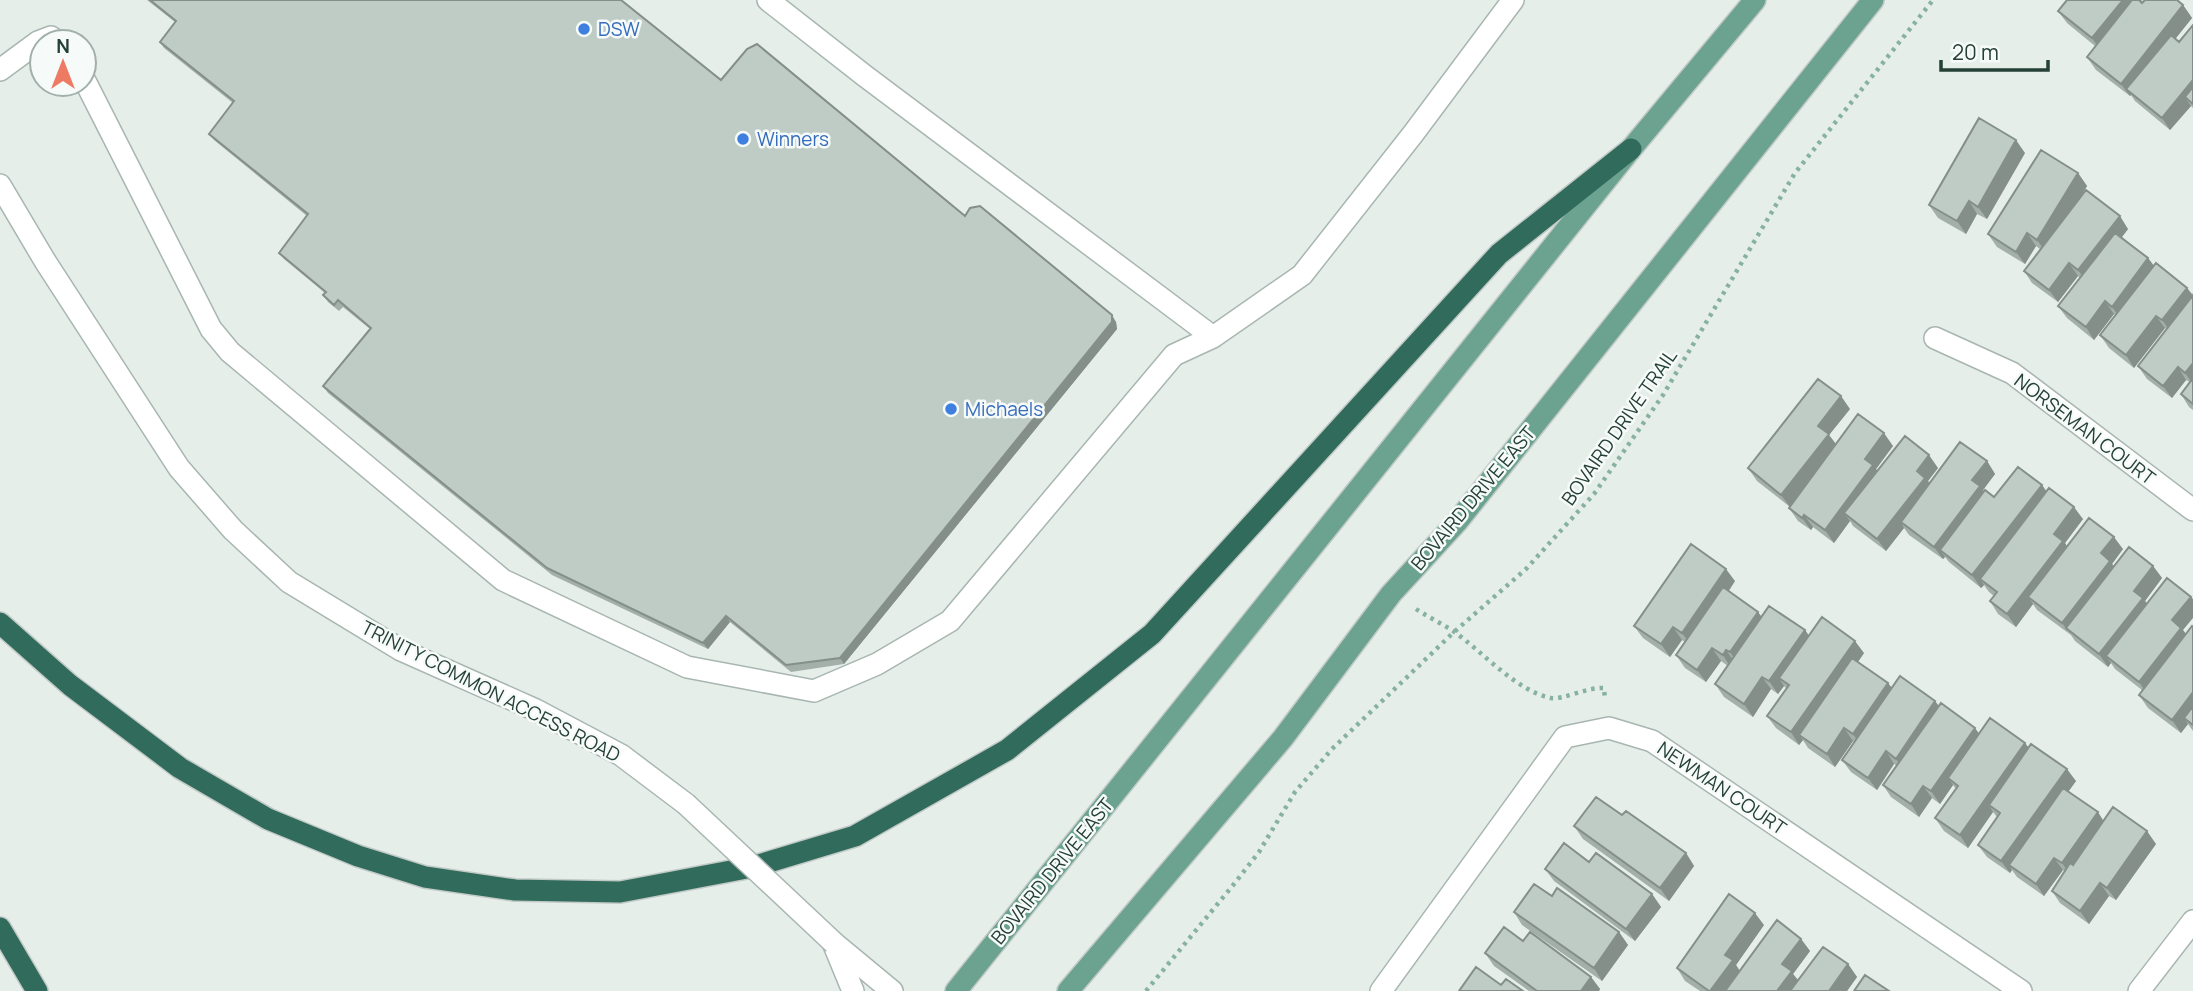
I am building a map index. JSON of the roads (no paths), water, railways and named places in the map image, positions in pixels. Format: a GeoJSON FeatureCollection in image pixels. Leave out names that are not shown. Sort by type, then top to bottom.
{"type":"FeatureCollection","features":[{"type":"Feature","properties":{"kind":"highway"},"geometry":{"type":"LineString","coordinates":[[0,623],[70,685],[180,768],[268,819],[372,860],[425,877],[514,890],[620,892],[752,867],[855,836],[1007,750],[1152,634],[1499,254],[1631,149]]}},
{"type":"Feature","properties":{"kind":"highway"},"geometry":{"type":"LineString","coordinates":[[0,928],[37,991]]}},
{"type":"Feature","properties":{"kind":"main road","name":"BOVAIRD DRIVE EAST"},"geometry":{"type":"LineString","coordinates":[[956,991],[1631,149],[1755,0]]}},
{"type":"Feature","properties":{"kind":"main road","name":"BOVAIRD DRIVE EAST"},"geometry":{"type":"LineString","coordinates":[[1068,991],[1283,738],[1391,594],[1457,522],[1873,0]]}},
{"type":"Feature","properties":{"kind":"street"},"geometry":{"type":"LineString","coordinates":[[768,0],[864,76],[1213,337]]}},
{"type":"Feature","properties":{"kind":"street"},"geometry":{"type":"LineString","coordinates":[[94,98],[211,329],[230,352],[503,580],[687,667],[814,691],[877,664],[950,621],[1174,355],[1213,337],[1302,275],[1413,134],[1513,0]]}},
{"type":"Feature","properties":{"kind":"street"},"geometry":{"type":"LineString","coordinates":[[0,69],[28,49]]}},
{"type":"Feature","properties":{"kind":"street","name":"TRINITY COMMON ACCESS ROAD"},"geometry":{"type":"LineString","coordinates":[[0,185],[45,261],[179,468],[233,530],[289,582],[401,650],[536,710],[621,755],[686,804],[834,943],[891,991]]}},
{"type":"Feature","properties":{"kind":"street","name":"NORSEMAN COURT"},"geometry":{"type":"LineString","coordinates":[[1935,338],[2012,373],[2193,510]]}},
{"type":"Feature","properties":{"kind":"street","name":"NEWMAN COURT"},"geometry":{"type":"LineString","coordinates":[[1381,991],[1565,737],[1609,729],[1652,741],[2021,991]]}},
{"type":"Feature","properties":{"kind":"street"},"geometry":{"type":"LineString","coordinates":[[2139,991],[2193,921]]}},
{"type":"Feature","properties":{"kind":"street","name":"TRINITY COMMON ACCESS ROAD"},"geometry":{"type":"LineString","coordinates":[[834,943],[853,991]]}},
{"type":"Feature","properties":{"kind":"place","name":"DSW"},"geometry":{"type":"Point","coordinates":[584,29]}},
{"type":"Feature","properties":{"kind":"place","name":"Winners"},"geometry":{"type":"Point","coordinates":[743,139]}},
{"type":"Feature","properties":{"kind":"place","name":"Michaels"},"geometry":{"type":"Point","coordinates":[951,409]}}]}
